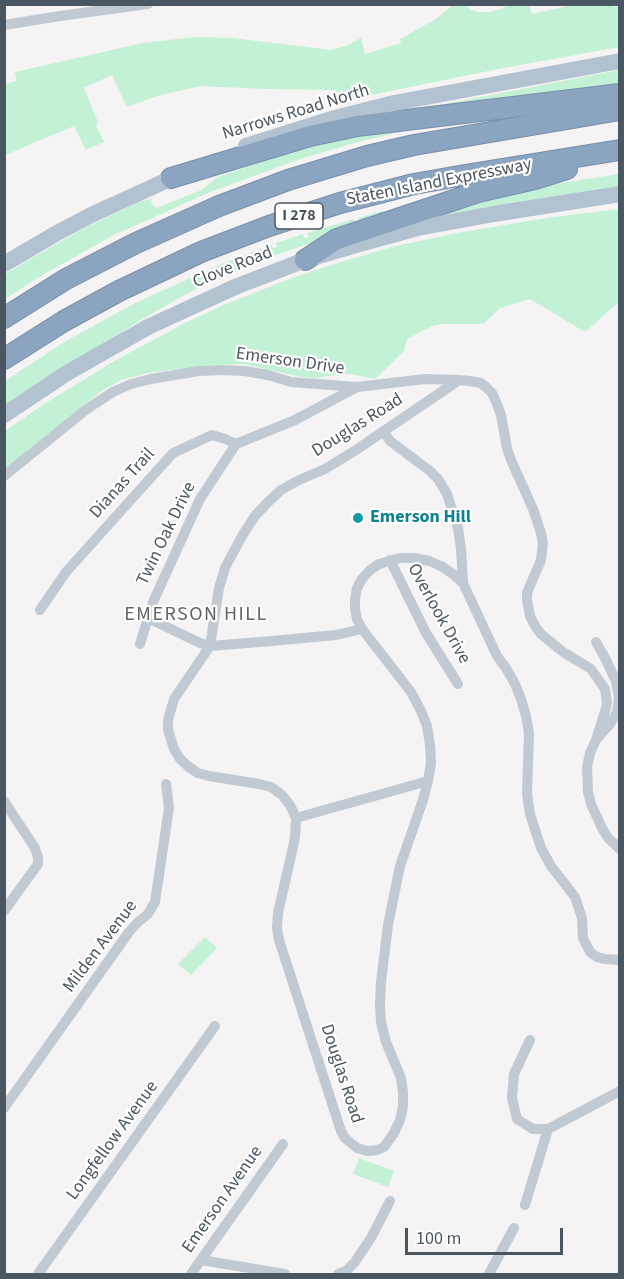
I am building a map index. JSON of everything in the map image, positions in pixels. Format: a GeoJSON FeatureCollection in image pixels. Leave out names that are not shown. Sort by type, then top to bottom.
{"type":"FeatureCollection","features":[{"type":"Feature","properties":{"kind":"highway"},"geometry":{"type":"LineString","coordinates":[[171,178],[310,136],[357,126],[620,94]]}},
{"type":"Feature","properties":{"kind":"highway","name":"Staten Island Expressway"},"geometry":{"type":"LineString","coordinates":[[4,318],[58,284],[127,247],[219,206],[288,180],[367,156],[414,145],[620,110]]}},
{"type":"Feature","properties":{"kind":"highway"},"geometry":{"type":"LineString","coordinates":[[305,260],[337,239],[462,197],[535,179],[620,152]]}},
{"type":"Feature","properties":{"kind":"highway","name":"Staten Island Expressway"},"geometry":{"type":"LineString","coordinates":[[4,359],[82,311],[152,274],[222,243],[292,218],[414,184],[620,152]]}},
{"type":"Feature","properties":{"kind":"main road","name":"Narrows Road North"},"geometry":{"type":"LineString","coordinates":[[4,264],[82,220],[250,144],[354,113],[411,100],[620,61]]}},
{"type":"Feature","properties":{"kind":"main road","name":"Clove Road"},"geometry":{"type":"LineString","coordinates":[[4,415],[81,364],[148,327],[235,287],[305,260],[418,228],[613,195]]}},
{"type":"Feature","properties":{"kind":"street"},"geometry":{"type":"LineString","coordinates":[[60,16],[77,4]]}},
{"type":"Feature","properties":{"kind":"street"},"geometry":{"type":"LineString","coordinates":[[4,25],[148,4]]}},
{"type":"Feature","properties":{"kind":"street","name":"Emerson Drive"},"geometry":{"type":"LineString","coordinates":[[4,476],[96,403],[131,384],[151,379],[200,371],[229,370],[268,375],[291,382],[357,387],[425,379],[459,381]]}},
{"type":"Feature","properties":{"kind":"street"},"geometry":{"type":"LineString","coordinates":[[459,381],[480,383],[492,393],[501,415],[509,454],[541,533],[543,543],[541,560],[527,592],[530,616],[541,634],[563,652],[591,669],[604,689],[607,702],[596,741],[590,753],[586,780],[591,804],[602,828],[608,838],[620,849]]}},
{"type":"Feature","properties":{"kind":"street","name":"Douglas Road"},"geometry":{"type":"LineString","coordinates":[[390,560],[370,570],[362,579],[357,588],[355,609],[362,629],[411,692],[421,711],[427,726],[430,763],[428,781],[400,866],[388,925],[381,982],[381,1022],[386,1042],[401,1078],[403,1107],[400,1120],[388,1143],[376,1150],[367,1151],[357,1148],[345,1138],[341,1131],[279,940],[278,913],[295,838],[296,818],[290,805],[271,787],[221,779],[198,773],[189,767],[174,749],[168,730],[168,720],[174,699],[210,646],[219,588],[225,568],[255,516],[281,490],[325,469],[459,381]]}},
{"type":"Feature","properties":{"kind":"street"},"geometry":{"type":"LineString","coordinates":[[236,444],[295,420],[357,387]]}},
{"type":"Feature","properties":{"kind":"street"},"geometry":{"type":"LineString","coordinates":[[383,431],[390,441],[430,471],[447,494],[458,528],[463,583],[497,656],[522,699],[529,733],[527,794],[530,814],[541,848],[551,866],[575,897],[582,918],[583,938],[590,952],[604,959],[620,960]]}},
{"type":"Feature","properties":{"kind":"street","name":"Dianas Trail"},"geometry":{"type":"LineString","coordinates":[[40,610],[66,572],[173,453],[212,435],[236,444]]}},
{"type":"Feature","properties":{"kind":"street","name":"Twin Oak Drive"},"geometry":{"type":"LineString","coordinates":[[140,644],[162,581],[200,499],[236,444]]}},
{"type":"Feature","properties":{"kind":"street"},"geometry":{"type":"LineString","coordinates":[[390,560],[415,558],[429,561],[441,566],[463,583]]}},
{"type":"Feature","properties":{"kind":"street","name":"Overlook Drive"},"geometry":{"type":"LineString","coordinates":[[390,560],[426,633],[458,684]]}},
{"type":"Feature","properties":{"kind":"street"},"geometry":{"type":"LineString","coordinates":[[148,618],[210,646],[336,635],[362,629]]}},
{"type":"Feature","properties":{"kind":"street"},"geometry":{"type":"LineString","coordinates":[[596,642],[616,681],[619,698],[617,712],[596,741]]}},
{"type":"Feature","properties":{"kind":"street"},"geometry":{"type":"LineString","coordinates":[[296,818],[428,781]]}},
{"type":"Feature","properties":{"kind":"street","name":"Milden Avenue"},"geometry":{"type":"LineString","coordinates":[[4,1108],[129,932],[148,914],[154,902],[169,808],[166,784]]}},
{"type":"Feature","properties":{"kind":"street"},"geometry":{"type":"LineString","coordinates":[[4,801],[35,848],[38,857],[38,864],[4,911]]}},
{"type":"Feature","properties":{"kind":"street","name":"Longfellow Avenue"},"geometry":{"type":"LineString","coordinates":[[38,1275],[215,1026]]}},
{"type":"Feature","properties":{"kind":"street"},"geometry":{"type":"LineString","coordinates":[[530,1040],[514,1074],[512,1098],[517,1119],[533,1129],[548,1129],[620,1091]]}},
{"type":"Feature","properties":{"kind":"street"},"geometry":{"type":"LineString","coordinates":[[525,1205],[548,1129]]}},
{"type":"Feature","properties":{"kind":"street","name":"Emerson Avenue"},"geometry":{"type":"LineString","coordinates":[[191,1275],[283,1144]]}},
{"type":"Feature","properties":{"kind":"street"},"geometry":{"type":"LineString","coordinates":[[338,1275],[355,1262],[390,1201]]}},
{"type":"Feature","properties":{"kind":"street"},"geometry":{"type":"LineString","coordinates":[[489,1275],[514,1228]]}},
{"type":"Feature","properties":{"kind":"street"},"geometry":{"type":"LineString","coordinates":[[201,1260],[285,1275]]}},
{"type":"Feature","properties":{"kind":"green space"},"geometry":{"type":"Polygon","coordinates":[[[453,5],[465,5],[478,12],[490,12],[509,5],[529,5],[532,14],[573,5],[619,6],[619,47],[337,102],[333,90],[200,86],[157,96],[127,107],[112,75],[84,88],[104,142],[86,150],[74,126],[5,155],[5,84],[17,81],[15,72],[143,43],[195,37],[232,38],[331,50],[346,46],[361,38],[365,54],[401,43],[400,39],[436,19],[453,5]]]}},
{"type":"Feature","properties":{"kind":"green space"},"geometry":{"type":"Polygon","coordinates":[[[619,70],[619,88],[430,110],[445,104],[619,70]]]}},
{"type":"Feature","properties":{"kind":"green space"},"geometry":{"type":"Polygon","coordinates":[[[417,128],[303,158],[210,192],[114,235],[5,299],[5,274],[84,228],[137,203],[152,198],[151,203],[156,208],[202,190],[217,177],[310,146],[361,133],[417,128]]]}},
{"type":"Feature","properties":{"kind":"green space"},"geometry":{"type":"Polygon","coordinates":[[[619,174],[619,187],[444,216],[454,209],[500,195],[619,174]]]}},
{"type":"Feature","properties":{"kind":"green space"},"geometry":{"type":"Polygon","coordinates":[[[394,208],[410,209],[267,258],[192,291],[139,321],[5,408],[5,381],[66,341],[135,303],[219,265],[253,252],[254,256],[259,254],[258,250],[271,245],[273,248],[277,247],[276,243],[303,234],[304,238],[309,237],[307,233],[354,219],[355,223],[359,222],[358,218],[382,211],[383,215],[395,212],[394,208]]]}},
{"type":"Feature","properties":{"kind":"green space"},"geometry":{"type":"Polygon","coordinates":[[[619,209],[619,302],[585,332],[530,299],[500,308],[483,324],[432,326],[407,339],[404,351],[375,379],[351,374],[317,378],[301,377],[244,364],[147,373],[121,380],[100,392],[5,469],[5,431],[116,360],[224,305],[292,278],[392,247],[546,218],[619,209]]]}},
{"type":"Feature","properties":{"kind":"green space"},"geometry":{"type":"Polygon","coordinates":[[[205,937],[217,948],[191,975],[178,964],[205,937]]]}},
{"type":"Feature","properties":{"kind":"green space"},"geometry":{"type":"Polygon","coordinates":[[[359,1158],[394,1171],[388,1187],[353,1174],[359,1158]]]}},
{"type":"Feature","properties":{"kind":"place","name":"Emerson Hill"},"geometry":{"type":"Point","coordinates":[358,518]}},
{"type":"Feature","properties":{"kind":"district","name":"EMERSON HILL"},"geometry":{"type":"Point","coordinates":[196,616]}}]}
